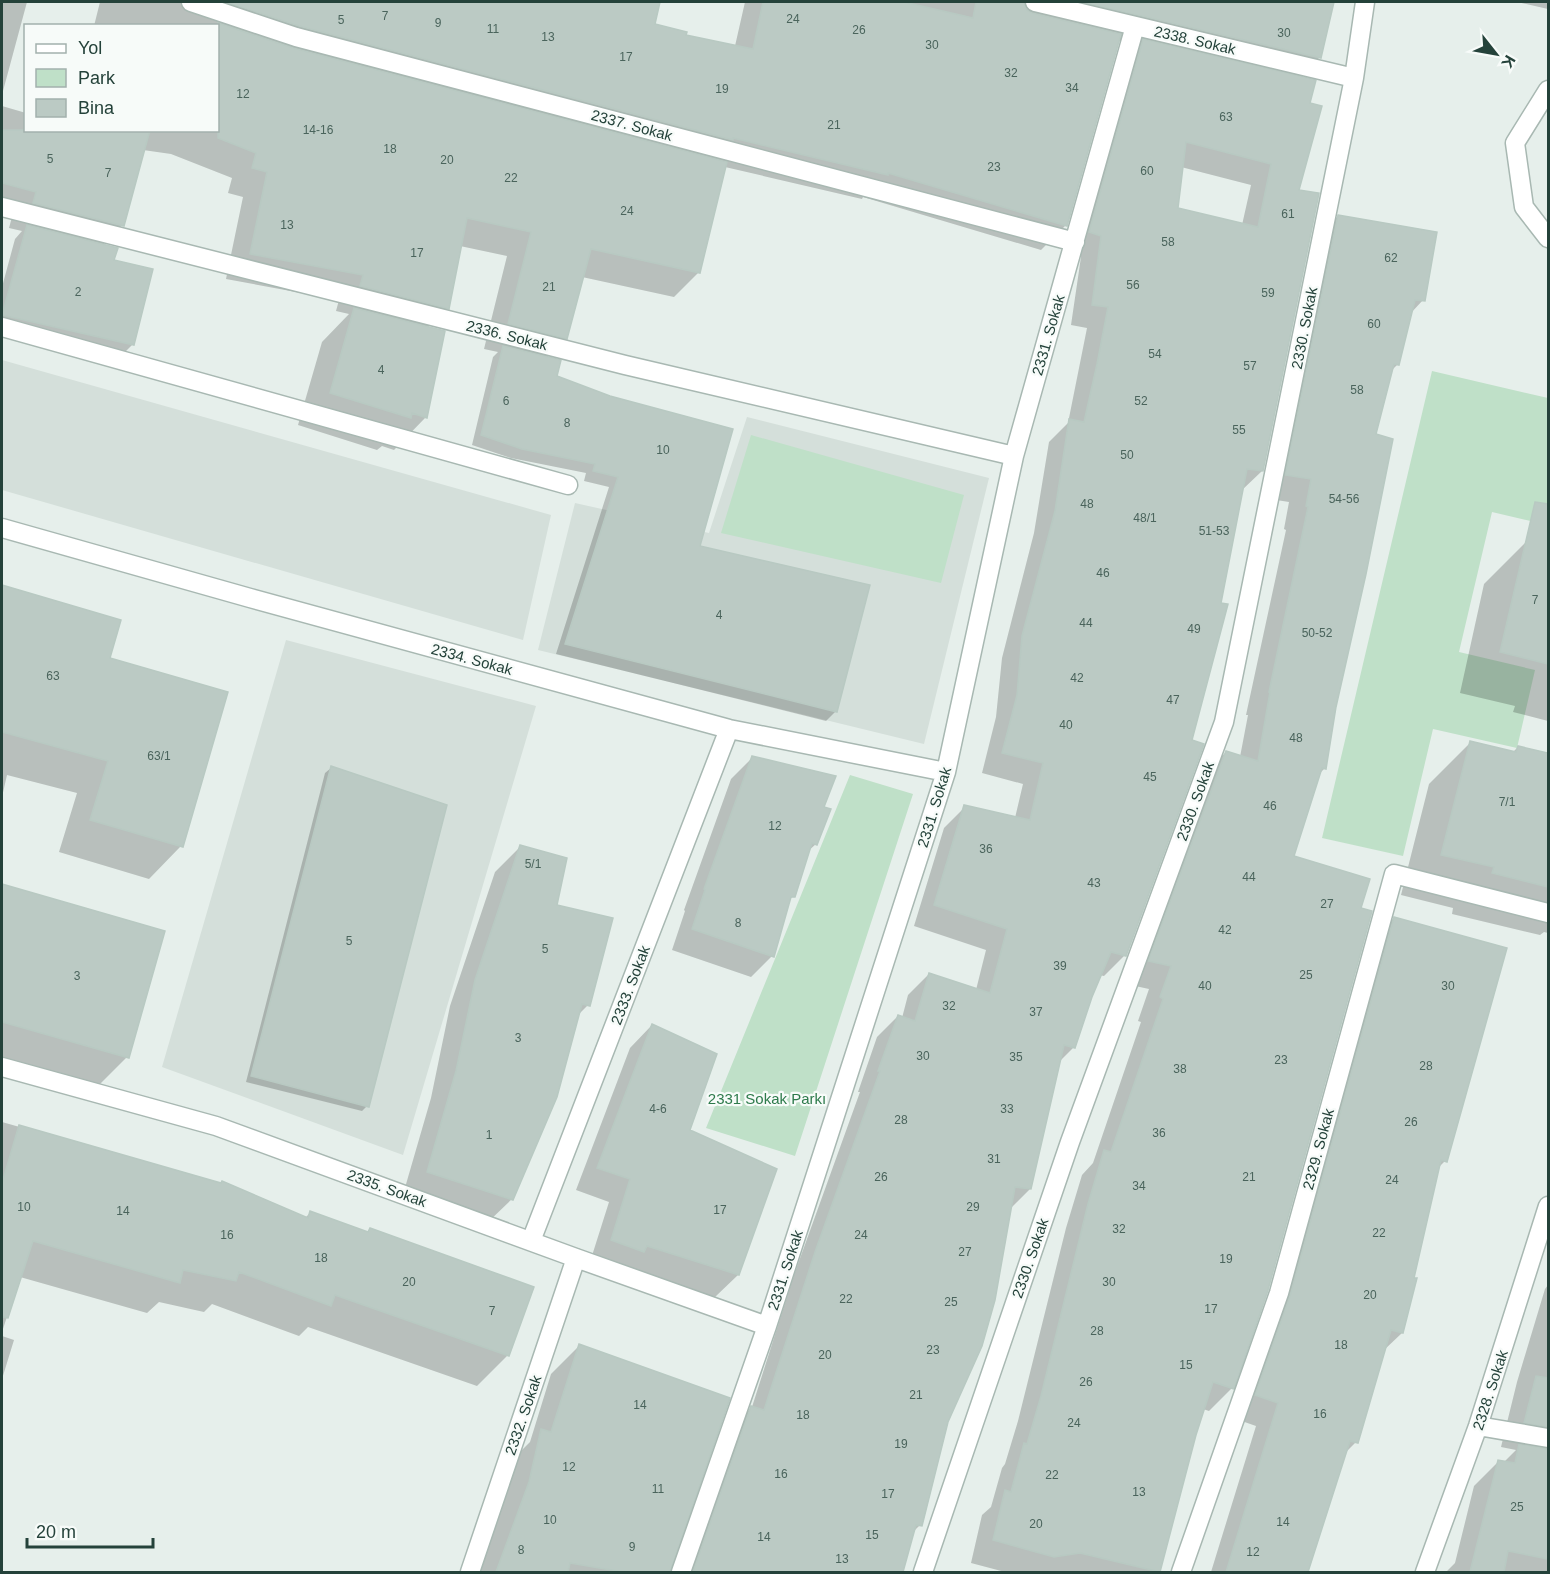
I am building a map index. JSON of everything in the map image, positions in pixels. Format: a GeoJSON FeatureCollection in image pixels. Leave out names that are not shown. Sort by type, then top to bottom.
{"type":"FeatureCollection","features":[{"type":"Feature","properties":{"kind":"street","name":"2337. Sokak"},"geometry":{"type":"LineString","coordinates":[[191,2],[296,37],[1075,242]]}},
{"type":"Feature","properties":{"kind":"street","name":"2338. Sokak"},"geometry":{"type":"LineString","coordinates":[[1035,2],[1354,78]]}},
{"type":"Feature","properties":{"kind":"street","name":"2330. Sokak"},"geometry":{"type":"LineString","coordinates":[[923,1572],[1070,1142],[1224,722],[1354,78],[1365,2]]}},
{"type":"Feature","properties":{"kind":"street","name":"2331. Sokak"},"geometry":{"type":"LineString","coordinates":[[681,1572],[767,1326],[946,772],[1014,456],[1135,26]]}},
{"type":"Feature","properties":{"kind":"street"},"geometry":{"type":"LineString","coordinates":[[1548,90],[1515,143],[1524,207],[1548,238]]}},
{"type":"Feature","properties":{"kind":"street","name":"2336. Sokak"},"geometry":{"type":"LineString","coordinates":[[2,207],[626,365],[1014,456]]}},
{"type":"Feature","properties":{"kind":"street"},"geometry":{"type":"LineString","coordinates":[[2,327],[568,485]]}},
{"type":"Feature","properties":{"kind":"street","name":"2334. Sokak"},"geometry":{"type":"LineString","coordinates":[[2,528],[729,729],[946,772]]}},
{"type":"Feature","properties":{"kind":"street","name":"2333. Sokak"},"geometry":{"type":"LineString","coordinates":[[531,1241],[729,729]]}},
{"type":"Feature","properties":{"kind":"street","name":"2329. Sokak"},"geometry":{"type":"LineString","coordinates":[[1181,1572],[1279,1293],[1394,874],[1548,913]]}},
{"type":"Feature","properties":{"kind":"street","name":"2335. Sokak"},"geometry":{"type":"LineString","coordinates":[[2,1067],[216,1125],[767,1326]]}},
{"type":"Feature","properties":{"kind":"street","name":"2328. Sokak"},"geometry":{"type":"LineString","coordinates":[[1425,1572],[1478,1426],[1547,1218]]}},
{"type":"Feature","properties":{"kind":"street","name":"2332. Sokak"},"geometry":{"type":"LineString","coordinates":[[470,1572],[576,1258]]}},
{"type":"Feature","properties":{"kind":"street"},"geometry":{"type":"LineString","coordinates":[[1478,1426],[1548,1438]]}},
{"type":"Feature","properties":{"kind":"shaded area"},"geometry":{"type":"Polygon","coordinates":[[[2,360],[551,515],[523,640],[2,490],[2,360]]]}},
{"type":"Feature","properties":{"kind":"shaded area"},"geometry":{"type":"Polygon","coordinates":[[[747,417],[989,478],[924,744],[538,650],[575,503],[709,533],[747,417]]]}},
{"type":"Feature","properties":{"kind":"shaded area"},"geometry":{"type":"Polygon","coordinates":[[[286,640],[536,706],[403,1155],[162,1067],[286,640]]]}},
{"type":"Feature","properties":{"kind":"green space"},"geometry":{"type":"Polygon","coordinates":[[[1432,371],[1548,398],[1548,525],[1492,512],[1459,652],[1535,670],[1517,748],[1433,729],[1403,856],[1322,838],[1432,371]]]}},
{"type":"Feature","properties":{"kind":"green space"},"geometry":{"type":"Polygon","coordinates":[[[751,435],[964,495],[941,583],[721,533],[751,435]]]}},
{"type":"Feature","properties":{"kind":"green space","name":"2331 Sokak Parkı"},"geometry":{"type":"Polygon","coordinates":[[[850,775],[913,794],[795,1156],[706,1128],[850,775]]]}},
{"type":"Feature","properties":{"kind":"building"},"geometry":{"type":"Polygon","coordinates":[[[225,2],[660,2],[655,24],[687,32],[686,35],[753,49],[763,2],[904,2],[973,18],[976,2],[1024,2],[1027,10],[1032,13],[1121,34],[1067,226],[888,173],[888,175],[733,138],[733,140],[299,26],[225,2]]]}},
{"type":"Feature","properties":{"kind":"building"},"geometry":{"type":"Polygon","coordinates":[[[1081,2],[1334,2],[1321,58],[1081,2]]]}},
{"type":"Feature","properties":{"kind":"building"},"geometry":{"type":"Polygon","coordinates":[[[218,24],[293,48],[727,162],[700,273],[591,249],[567,339],[508,324],[531,232],[467,218],[449,309],[360,286],[363,275],[250,254],[267,172],[252,168],[256,153],[218,138],[218,24]]]}},
{"type":"Feature","properties":{"kind":"building"},"geometry":{"type":"Polygon","coordinates":[[[1143,39],[1316,80],[1310,103],[1322,106],[1299,190],[1319,193],[1263,471],[1247,469],[1221,603],[1228,604],[1192,740],[1204,744],[1126,956],[1111,952],[1092,997],[1075,1048],[1064,1045],[1031,1189],[1015,1187],[995,1300],[982,1346],[948,1422],[922,1526],[916,1525],[903,1572],[693,1572],[751,1406],[764,1410],[815,1252],[898,1015],[915,1021],[929,973],[990,993],[1007,929],[934,905],[964,805],[1030,820],[1043,763],[1002,753],[1017,695],[1022,636],[1055,511],[1069,419],[1084,422],[1108,307],[1092,305],[1101,236],[1089,232],[1143,39]],[[1186,142],[1178,208],[1258,227],[1271,164],[1186,142]]]}},
{"type":"Feature","properties":{"kind":"building"},"geometry":{"type":"Polygon","coordinates":[[[2,130],[149,132],[124,226],[33,203],[36,192],[2,183],[2,130]]]}},
{"type":"Feature","properties":{"kind":"building"},"geometry":{"type":"Polygon","coordinates":[[[1338,215],[1437,232],[1425,301],[1415,300],[1399,365],[1394,364],[1376,434],[1393,439],[1336,707],[1326,769],[1322,768],[1294,856],[1370,879],[1361,908],[1372,911],[1268,1290],[1234,1389],[1213,1382],[1196,1435],[1160,1572],[1080,1553],[1054,1557],[993,1540],[1005,1490],[1011,1492],[1024,1443],[1027,1444],[1041,1396],[1088,1204],[1104,1150],[1111,1152],[1163,999],[1160,997],[1171,966],[1148,961],[1226,751],[1258,761],[1269,692],[1308,507],[1306,506],[1311,479],[1285,475],[1338,215]]]}},
{"type":"Feature","properties":{"kind":"building"},"geometry":{"type":"Polygon","coordinates":[[[27,225],[118,248],[114,260],[153,269],[134,345],[2,315],[27,225]]]}},
{"type":"Feature","properties":{"kind":"building"},"geometry":{"type":"Polygon","coordinates":[[[354,308],[445,331],[427,418],[412,413],[411,418],[330,393],[354,308]]]}},
{"type":"Feature","properties":{"kind":"building"},"geometry":{"type":"Polygon","coordinates":[[[503,346],[561,360],[557,376],[610,396],[733,429],[700,546],[870,585],[837,712],[565,644],[618,477],[593,471],[595,464],[522,449],[481,435],[503,346]]]}},
{"type":"Feature","properties":{"kind":"building"},"geometry":{"type":"Polygon","coordinates":[[[1535,502],[1548,504],[1548,664],[1500,652],[1535,502]]]}},
{"type":"Feature","properties":{"kind":"building"},"geometry":{"type":"Polygon","coordinates":[[[2,585],[121,620],[110,658],[228,692],[183,847],[90,820],[108,761],[2,732],[2,585]]]}},
{"type":"Feature","properties":{"kind":"building"},"geometry":{"type":"Polygon","coordinates":[[[1470,741],[1516,752],[1518,746],[1548,753],[1548,887],[1492,873],[1494,867],[1441,855],[1470,741]]]}},
{"type":"Feature","properties":{"kind":"building"},"geometry":{"type":"Polygon","coordinates":[[[752,756],[836,776],[824,807],[831,809],[817,845],[812,843],[795,897],[791,897],[774,957],[692,929],[752,756]]]}},
{"type":"Feature","properties":{"kind":"building"},"geometry":{"type":"Polygon","coordinates":[[[331,766],[447,805],[369,1107],[251,1076],[331,766]]]}},
{"type":"Feature","properties":{"kind":"building"},"geometry":{"type":"Polygon","coordinates":[[[520,845],[567,858],[557,905],[613,918],[590,1006],[582,1004],[557,1097],[513,1200],[427,1172],[456,1071],[475,980],[520,845]]]}},
{"type":"Feature","properties":{"kind":"building"},"geometry":{"type":"Polygon","coordinates":[[[2,884],[165,931],[129,1058],[2,1022],[2,884]]]}},
{"type":"Feature","properties":{"kind":"building"},"geometry":{"type":"Polygon","coordinates":[[[1394,917],[1507,948],[1447,1162],[1441,1160],[1414,1278],[1417,1278],[1403,1333],[1391,1330],[1358,1443],[1350,1441],[1308,1572],[1226,1572],[1278,1403],[1255,1395],[1290,1296],[1394,917]]]}},
{"type":"Feature","properties":{"kind":"building"},"geometry":{"type":"Polygon","coordinates":[[[652,1024],[717,1054],[690,1130],[777,1169],[739,1275],[647,1246],[644,1252],[611,1240],[630,1179],[597,1168],[652,1024]]]}},
{"type":"Feature","properties":{"kind":"building"},"geometry":{"type":"Polygon","coordinates":[[[19,1125],[221,1183],[222,1181],[308,1218],[310,1211],[368,1232],[370,1228],[534,1287],[509,1356],[335,1295],[331,1306],[239,1272],[236,1281],[183,1270],[180,1283],[33,1241],[8,1318],[2,1317],[2,1183],[19,1125]]]}},
{"type":"Feature","properties":{"kind":"building"},"geometry":{"type":"Polygon","coordinates":[[[579,1344],[730,1398],[670,1572],[623,1572],[570,1563],[568,1572],[496,1572],[529,1482],[541,1429],[551,1432],[579,1344]]]}},
{"type":"Feature","properties":{"kind":"building"},"geometry":{"type":"Polygon","coordinates":[[[1536,1376],[1548,1378],[1548,1427],[1524,1423],[1536,1376]]]}},
{"type":"Feature","properties":{"kind":"building"},"geometry":{"type":"Polygon","coordinates":[[[1519,1444],[1548,1449],[1548,1559],[1508,1551],[1504,1572],[1470,1572],[1498,1460],[1515,1463],[1519,1444]]]}}]}
